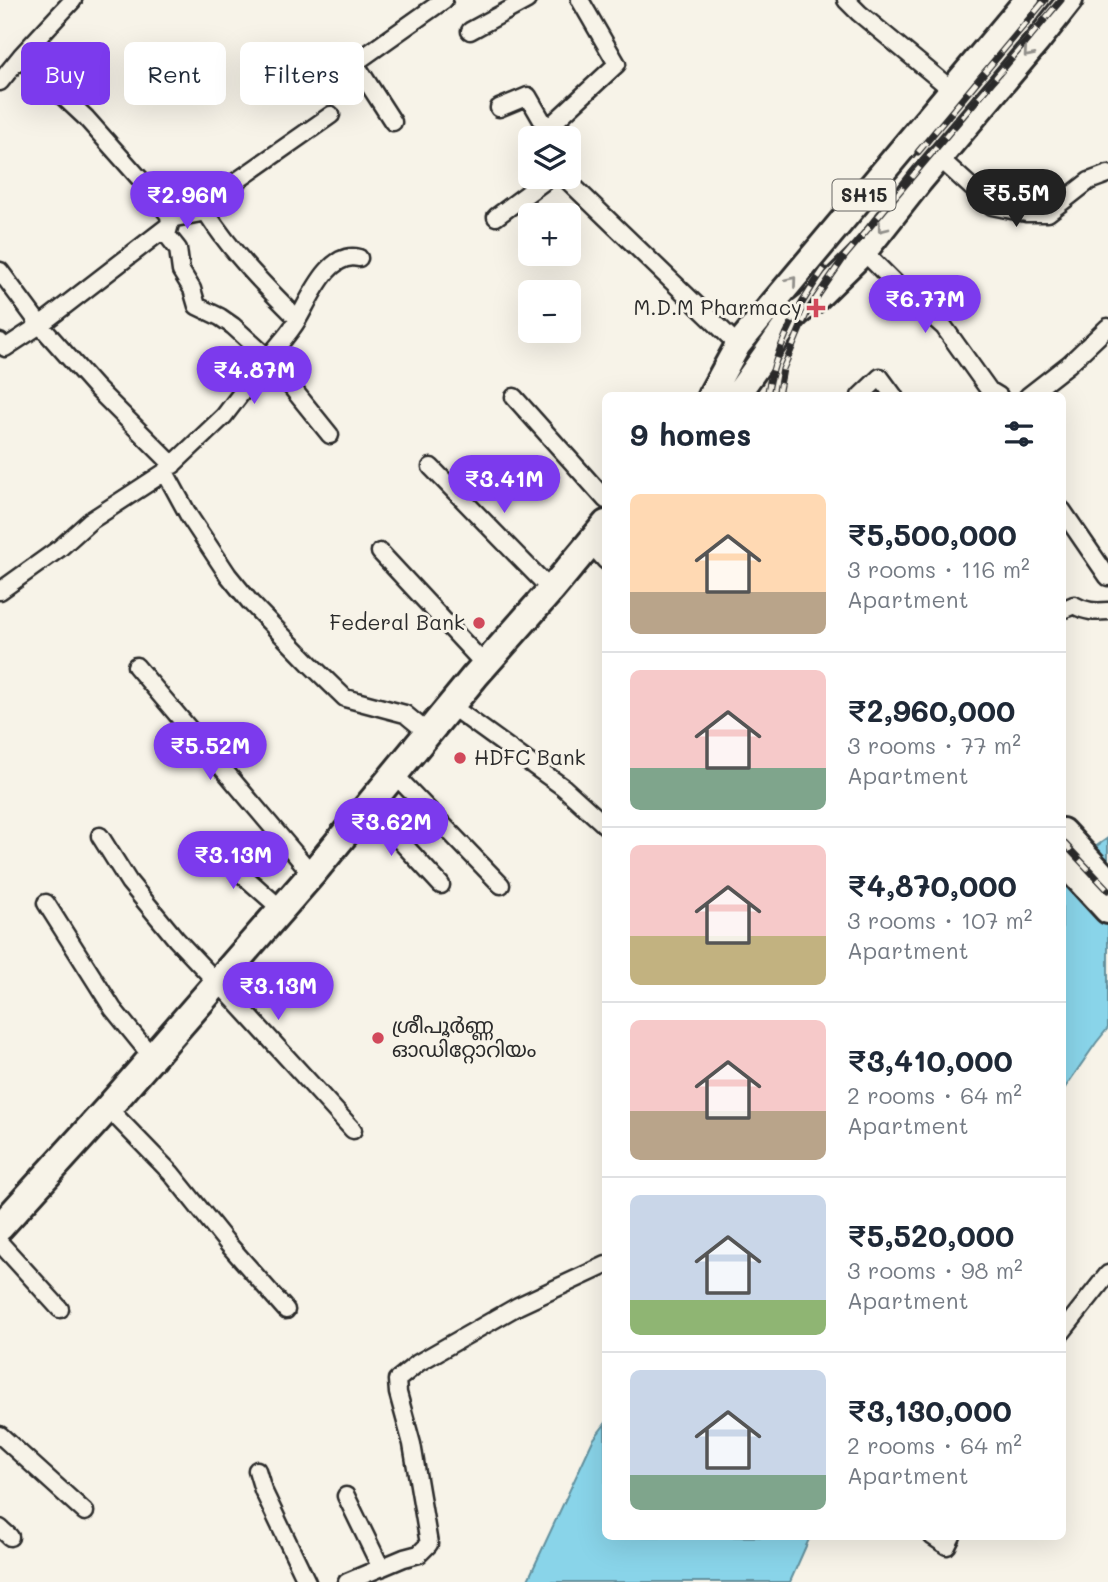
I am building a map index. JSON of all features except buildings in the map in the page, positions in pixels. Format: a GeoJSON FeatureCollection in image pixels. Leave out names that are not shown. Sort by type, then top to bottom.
{"type":"FeatureCollection","features":[{"type":"Feature","properties":{"kind":"highway"},"geometry":{"type":"LineString","coordinates":[[0,1227],[108,1108],[312,874],[485,665],[551,590],[600,542]]}},
{"type":"Feature","properties":{"kind":"highway"},"geometry":{"type":"LineString","coordinates":[[1066,836],[1108,882]]}},
{"type":"Feature","properties":{"kind":"highway"},"geometry":{"type":"LineString","coordinates":[[1066,864],[1108,910]]}},
{"type":"Feature","properties":{"kind":"main road","name":"SH15"},"geometry":{"type":"LineString","coordinates":[[712,392],[738,345],[1027,0]]}},
{"type":"Feature","properties":{"kind":"main road"},"geometry":{"type":"LineString","coordinates":[[738,392],[787,324],[864,252],[1070,0]]}},
{"type":"Feature","properties":{"kind":"street"},"geometry":{"type":"LineString","coordinates":[[393,122],[355,63],[444,0]]}},
{"type":"Feature","properties":{"kind":"street"},"geometry":{"type":"LineString","coordinates":[[470,31],[527,0]]}},
{"type":"Feature","properties":{"kind":"street"},"geometry":{"type":"LineString","coordinates":[[553,126],[617,64],[580,0]]}},
{"type":"Feature","properties":{"kind":"street"},"geometry":{"type":"LineString","coordinates":[[846,0],[952,90]]}},
{"type":"Feature","properties":{"kind":"street"},"geometry":{"type":"LineString","coordinates":[[34,42],[69,4]]}},
{"type":"Feature","properties":{"kind":"street"},"geometry":{"type":"LineString","coordinates":[[0,82],[21,56]]}},
{"type":"Feature","properties":{"kind":"street"},"geometry":{"type":"LineString","coordinates":[[499,108],[528,96],[541,126]]}},
{"type":"Feature","properties":{"kind":"street"},"geometry":{"type":"LineString","coordinates":[[72,105],[141,180],[169,215],[167,235],[178,249],[181,271],[192,289],[197,306],[233,326],[268,358],[330,435]]}},
{"type":"Feature","properties":{"kind":"street"},"geometry":{"type":"LineString","coordinates":[[0,342],[5,348],[40,326],[169,223],[206,212],[224,190],[331,116]]}},
{"type":"Feature","properties":{"kind":"street"},"geometry":{"type":"LineString","coordinates":[[941,157],[992,206],[1026,213],[1048,214],[1089,181],[1108,174]]}},
{"type":"Feature","properties":{"kind":"street"},"geometry":{"type":"LineString","coordinates":[[496,217],[534,189]]}},
{"type":"Feature","properties":{"kind":"street"},"geometry":{"type":"LineString","coordinates":[[576,189],[738,345]]}},
{"type":"Feature","properties":{"kind":"street"},"geometry":{"type":"LineString","coordinates":[[206,212],[232,249],[298,319]]}},
{"type":"Feature","properties":{"kind":"street"},"geometry":{"type":"LineString","coordinates":[[864,252],[944,327],[992,392]]}},
{"type":"Feature","properties":{"kind":"street"},"geometry":{"type":"LineString","coordinates":[[0,591],[60,548],[90,521],[169,468],[224,416],[298,319],[305,303],[329,268],[347,258],[359,258]]}},
{"type":"Feature","properties":{"kind":"street"},"geometry":{"type":"LineString","coordinates":[[0,271],[40,326],[169,468],[190,516],[228,575],[250,602],[345,698],[405,714],[428,733]]}},
{"type":"Feature","properties":{"kind":"street"},"geometry":{"type":"LineString","coordinates":[[1033,392],[1069,364],[1108,327]]}},
{"type":"Feature","properties":{"kind":"street"},"geometry":{"type":"LineString","coordinates":[[864,392],[880,377],[891,392]]}},
{"type":"Feature","properties":{"kind":"street"},"geometry":{"type":"LineString","coordinates":[[514,397],[602,496]]}},
{"type":"Feature","properties":{"kind":"street"},"geometry":{"type":"LineString","coordinates":[[431,467],[551,590]]}},
{"type":"Feature","properties":{"kind":"street"},"geometry":{"type":"LineString","coordinates":[[1066,516],[1108,576]]}},
{"type":"Feature","properties":{"kind":"street"},"geometry":{"type":"LineString","coordinates":[[380,552],[485,665]]}},
{"type":"Feature","properties":{"kind":"street"},"geometry":{"type":"LineString","coordinates":[[1066,608],[1074,605],[1084,611],[1108,611]]}},
{"type":"Feature","properties":{"kind":"street"},"geometry":{"type":"LineString","coordinates":[[136,666],[312,874]]}},
{"type":"Feature","properties":{"kind":"street"},"geometry":{"type":"LineString","coordinates":[[451,705],[563,787],[602,822]]}},
{"type":"Feature","properties":{"kind":"street"},"geometry":{"type":"LineString","coordinates":[[394,774],[501,885]]}},
{"type":"Feature","properties":{"kind":"street"},"geometry":{"type":"LineString","coordinates":[[368,806],[441,885]]}},
{"type":"Feature","properties":{"kind":"street"},"geometry":{"type":"LineString","coordinates":[[100,836],[129,882],[176,939],[353,1130]]}},
{"type":"Feature","properties":{"kind":"street"},"geometry":{"type":"LineString","coordinates":[[209,845],[281,909]]}},
{"type":"Feature","properties":{"kind":"street"},"geometry":{"type":"LineString","coordinates":[[46,903],[113,1009],[152,1057]]}},
{"type":"Feature","properties":{"kind":"street"},"geometry":{"type":"LineString","coordinates":[[108,1108],[172,1173],[228,1244],[286,1310]]}},
{"type":"Feature","properties":{"kind":"street"},"geometry":{"type":"LineString","coordinates":[[0,1243],[60,1309]]}},
{"type":"Feature","properties":{"kind":"street"},"geometry":{"type":"LineString","coordinates":[[347,1582],[419,1554],[429,1544],[412,1444],[397,1380],[418,1363],[507,1312],[602,1267]]}},
{"type":"Feature","properties":{"kind":"street"},"geometry":{"type":"LineString","coordinates":[[1067,1316],[1108,1274]]}},
{"type":"Feature","properties":{"kind":"street"},"geometry":{"type":"LineString","coordinates":[[0,1435],[85,1512]]}},
{"type":"Feature","properties":{"kind":"street"},"geometry":{"type":"LineString","coordinates":[[257,1471],[263,1490],[307,1582]]}},
{"type":"Feature","properties":{"kind":"street"},"geometry":{"type":"LineString","coordinates":[[346,1496],[381,1568]]}},
{"type":"Feature","properties":{"kind":"street"},"geometry":{"type":"LineString","coordinates":[[938,1540],[947,1546],[950,1540]]}},
{"type":"Feature","properties":{"kind":"water"},"geometry":{"type":"Polygon","coordinates":[[[1108,838],[1108,1028],[1066,1086],[1066,875],[1088,852],[1108,838]]]}},
{"type":"Feature","properties":{"kind":"water"},"geometry":{"type":"Polygon","coordinates":[[[602,1428],[602,1540],[809,1540],[790,1582],[527,1582],[593,1440],[602,1428]]]}},
{"type":"Feature","properties":{"kind":"railway"},"geometry":{"type":"LineString","coordinates":[[918,152],[1045,0]]}},
{"type":"Feature","properties":{"kind":"railway"},"geometry":{"type":"LineString","coordinates":[[779,392],[783,369],[808,310],[845,256],[1061,0]]}},
{"type":"Feature","properties":{"kind":"railway"},"geometry":{"type":"LineString","coordinates":[[768,392],[775,362],[788,330],[824,269]]}},
{"type":"Feature","properties":{"kind":"railway"},"geometry":{"type":"LineString","coordinates":[[1066,845],[1108,890]]}},
{"type":"Feature","properties":{"kind":"place","name":"M.D.M Pharmacy"},"geometry":{"type":"Point","coordinates":[816,308]}},
{"type":"Feature","properties":{"kind":"place","name":"Federal Bank"},"geometry":{"type":"Point","coordinates":[479,623]}},
{"type":"Feature","properties":{"kind":"place","name":"HDFC Bank"},"geometry":{"type":"Point","coordinates":[460,758]}},
{"type":"Feature","properties":{"kind":"place","name":"ശ്രീപൂർണ്ണ ഓഡിറ്റോറിയം"},"geometry":{"type":"Point","coordinates":[378,1038]}}]}
